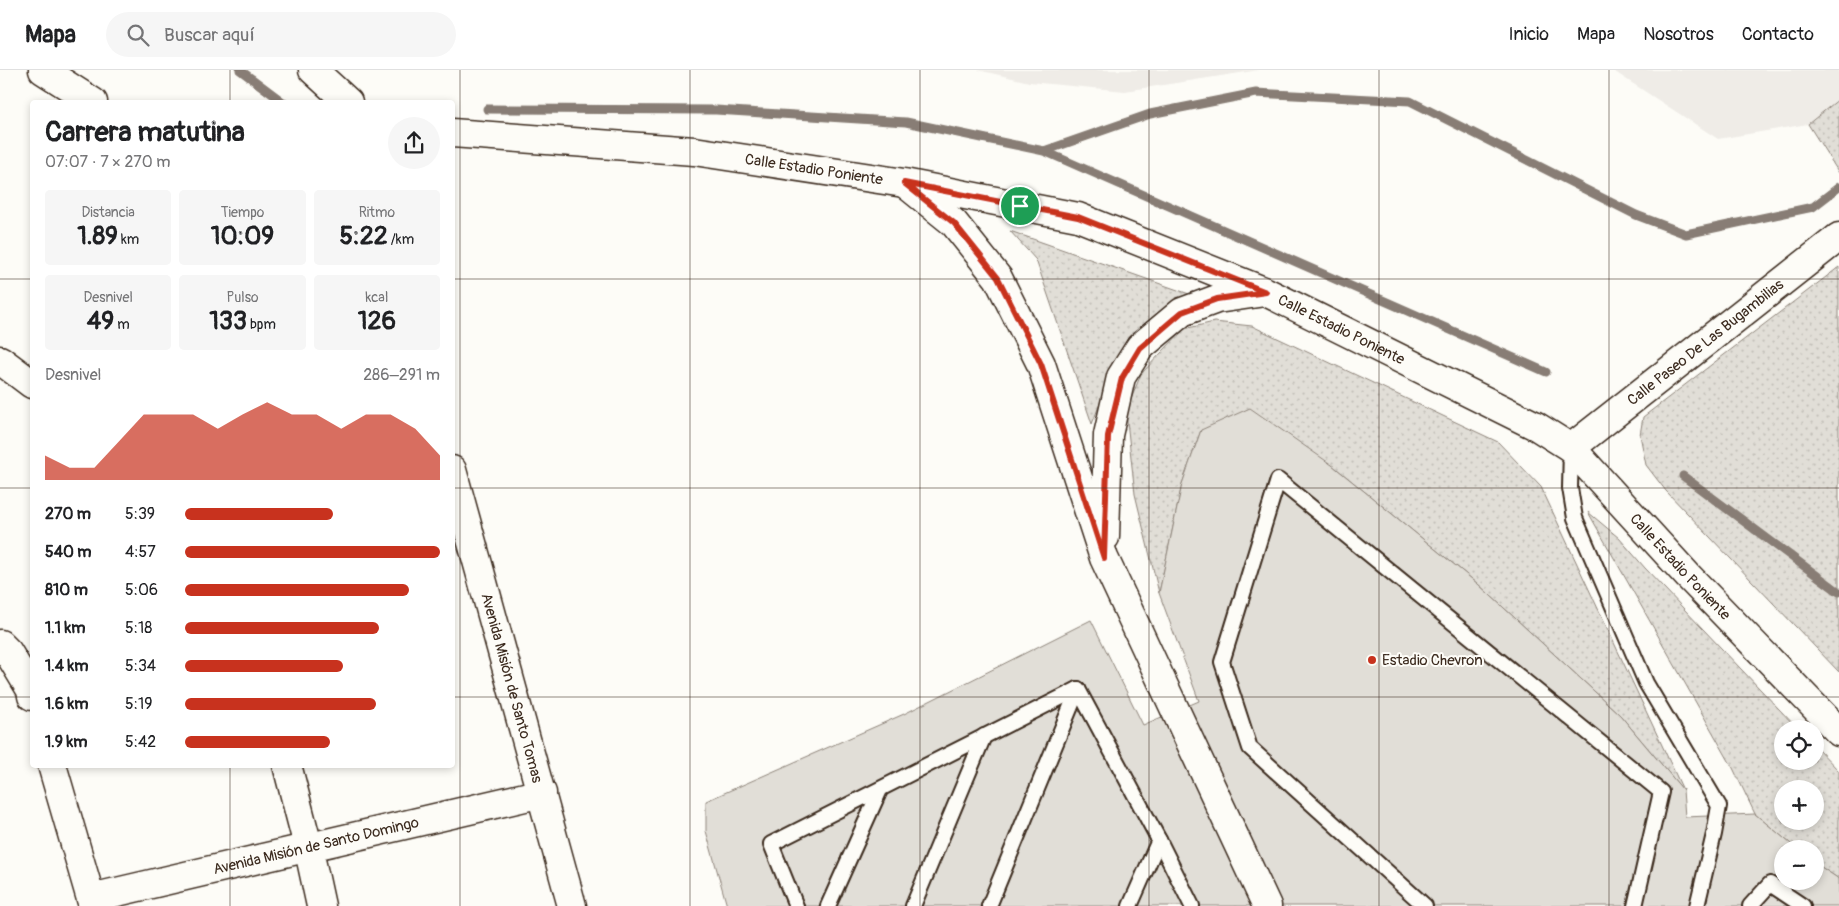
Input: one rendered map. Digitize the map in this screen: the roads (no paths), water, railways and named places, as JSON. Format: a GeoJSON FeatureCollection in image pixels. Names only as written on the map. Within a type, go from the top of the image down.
{"type":"FeatureCollection","features":[{"type":"Feature","properties":{"kind":"street"},"geometry":{"type":"LineString","coordinates":[[43,70],[89,100]]}},
{"type":"Feature","properties":{"kind":"street"},"geometry":{"type":"LineString","coordinates":[[313,70],[346,100]]}},
{"type":"Feature","properties":{"kind":"street","name":"Calle Estadio Poniente"},"geometry":{"type":"LineString","coordinates":[[455,133],[694,151],[904,183],[1078,217],[1266,292],[1536,426],[1572,448],[1688,576],[1839,732]]}},
{"type":"Feature","properties":{"kind":"street"},"geometry":{"type":"LineString","coordinates":[[904,183],[954,223],[998,278],[1041,364],[1104,558],[1267,906]]}},
{"type":"Feature","properties":{"kind":"street","name":"Calle Paseo De Las Bugambilias"},"geometry":{"type":"LineString","coordinates":[[1572,448],[1839,237]]}},
{"type":"Feature","properties":{"kind":"street"},"geometry":{"type":"LineString","coordinates":[[1104,558],[1108,436],[1122,378],[1140,348],[1182,312],[1217,299],[1266,292]]}},
{"type":"Feature","properties":{"kind":"street"},"geometry":{"type":"LineString","coordinates":[[0,360],[30,382]]}},
{"type":"Feature","properties":{"kind":"street","name":"Avenida Misión de Santo Tomas"},"geometry":{"type":"LineString","coordinates":[[455,481],[572,906]]}},
{"type":"Feature","properties":{"kind":"street"},"geometry":{"type":"LineString","coordinates":[[0,644],[8,652],[30,688]]}},
{"type":"Feature","properties":{"kind":"street"},"geometry":{"type":"LineString","coordinates":[[53,768],[92,902]]}},
{"type":"Feature","properties":{"kind":"street"},"geometry":{"type":"LineString","coordinates":[[288,768],[321,906]]}},
{"type":"Feature","properties":{"kind":"street","name":"Avenida Misión de Santo Domingo"},"geometry":{"type":"LineString","coordinates":[[92,902],[308,846],[542,793]]}},
{"type":"Feature","properties":{"kind":"lane"},"geometry":{"type":"LineString","coordinates":[[1572,448],[1570,488],[1575,518],[1646,683],[1719,806],[1697,906]]}},
{"type":"Feature","properties":{"kind":"lane"},"geometry":{"type":"LineString","coordinates":[[1425,906],[1250,748],[1222,662],[1278,480],[1661,792],[1635,906]]}},
{"type":"Feature","properties":{"kind":"lane"},"geometry":{"type":"LineString","coordinates":[[796,906],[771,844],[1078,689]]}},
{"type":"Feature","properties":{"kind":"lane"},"geometry":{"type":"LineString","coordinates":[[1078,689],[1192,906]]}},
{"type":"Feature","properties":{"kind":"lane"},"geometry":{"type":"LineString","coordinates":[[989,906],[1078,689]]}},
{"type":"Feature","properties":{"kind":"lane"},"geometry":{"type":"LineString","coordinates":[[913,906],[984,736]]}},
{"type":"Feature","properties":{"kind":"lane"},"geometry":{"type":"LineString","coordinates":[[828,906],[880,790]]}},
{"type":"Feature","properties":{"kind":"lane"},"geometry":{"type":"LineString","coordinates":[[1130,906],[1159,840]]}},
{"type":"Feature","properties":{"kind":"lane"},"geometry":{"type":"LineString","coordinates":[[1750,906],[1770,884],[1803,906]]}},
{"type":"Feature","properties":{"kind":"waterway"},"geometry":{"type":"LineString","coordinates":[[240,70],[280,100]]}},
{"type":"Feature","properties":{"kind":"waterway"},"geometry":{"type":"LineString","coordinates":[[487,109],[716,110],[906,122],[1044,151],[1150,114],[1256,93],[1410,101],[1636,215],[1686,234],[1813,207],[1839,187]]}},
{"type":"Feature","properties":{"kind":"waterway"},"geometry":{"type":"LineString","coordinates":[[1044,151],[1546,372]]}},
{"type":"Feature","properties":{"kind":"waterway"},"geometry":{"type":"LineString","coordinates":[[1683,476],[1839,592]]}},
{"type":"Feature","properties":{"kind":"place","name":"Estadio Chevron"},"geometry":{"type":"Point","coordinates":[1372,660]}}]}
